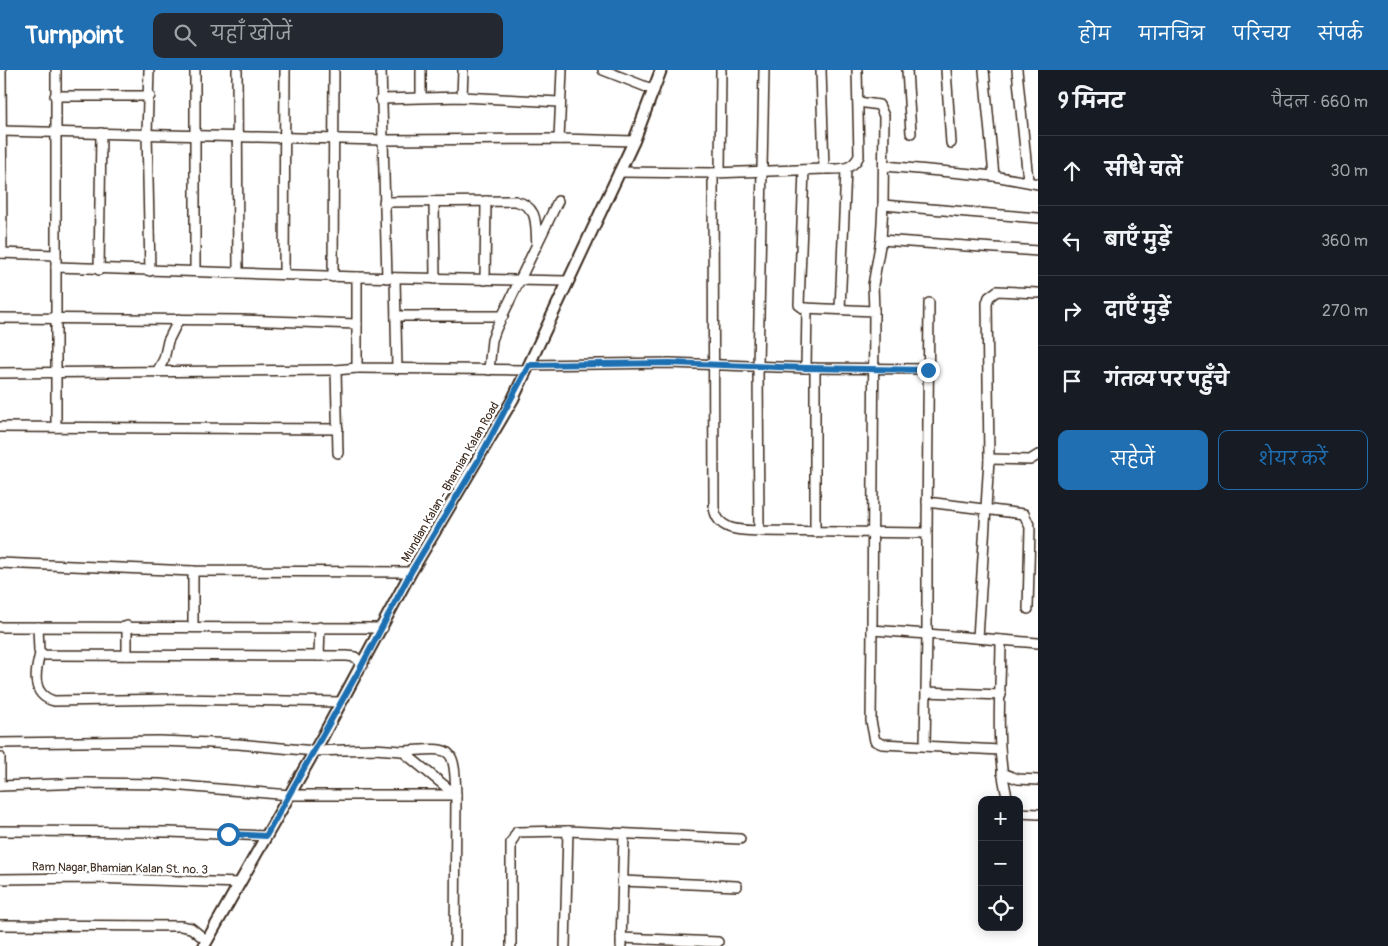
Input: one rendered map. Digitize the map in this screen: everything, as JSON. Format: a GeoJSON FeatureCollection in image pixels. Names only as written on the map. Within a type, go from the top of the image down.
{"type":"FeatureCollection","features":[{"type":"Feature","properties":{"kind":"street"},"geometry":{"type":"LineString","coordinates":[[1,70],[1,253],[56,254]]}},
{"type":"Feature","properties":{"kind":"street"},"geometry":{"type":"LineString","coordinates":[[56,70],[56,427]]}},
{"type":"Feature","properties":{"kind":"street"},"geometry":{"type":"LineString","coordinates":[[149,70],[150,96],[147,133],[150,271]]}},
{"type":"Feature","properties":{"kind":"street"},"geometry":{"type":"LineString","coordinates":[[195,70],[195,272]]}},
{"type":"Feature","properties":{"kind":"street"},"geometry":{"type":"LineString","coordinates":[[237,70],[238,272]]}},
{"type":"Feature","properties":{"kind":"street"},"geometry":{"type":"LineString","coordinates":[[284,274],[285,70]]}},
{"type":"Feature","properties":{"kind":"street"},"geometry":{"type":"LineString","coordinates":[[333,277],[334,70]]}},
{"type":"Feature","properties":{"kind":"street"},"geometry":{"type":"LineString","coordinates":[[381,70],[381,140],[384,202],[396,316],[397,369]]}},
{"type":"Feature","properties":{"kind":"street"},"geometry":{"type":"LineString","coordinates":[[421,70],[421,96]]}},
{"type":"Feature","properties":{"kind":"street"},"geometry":{"type":"LineString","coordinates":[[462,97],[463,70]]}},
{"type":"Feature","properties":{"kind":"street"},"geometry":{"type":"LineString","coordinates":[[559,139],[559,102],[562,70]]}},
{"type":"Feature","properties":{"kind":"street"},"geometry":{"type":"LineString","coordinates":[[603,70],[654,90]]}},
{"type":"Feature","properties":{"kind":"street","name":"Mundian Kalan - Bhamian Kalan Road"},"geometry":{"type":"LineString","coordinates":[[205,943],[315,751],[383,628],[411,572],[478,461],[528,368],[634,141],[661,70]]}},
{"type":"Feature","properties":{"kind":"street"},"geometry":{"type":"LineString","coordinates":[[721,70],[717,173],[714,364],[716,518],[724,526],[737,530],[927,533]]}},
{"type":"Feature","properties":{"kind":"street"},"geometry":{"type":"LineString","coordinates":[[759,531],[758,366],[764,70]]}},
{"type":"Feature","properties":{"kind":"street"},"geometry":{"type":"LineString","coordinates":[[821,70],[824,169]]}},
{"type":"Feature","properties":{"kind":"street"},"geometry":{"type":"LineString","coordinates":[[619,172],[717,173],[846,169],[855,164],[859,156],[857,70]]}},
{"type":"Feature","properties":{"kind":"street"},"geometry":{"type":"LineString","coordinates":[[907,70],[911,133]]}},
{"type":"Feature","properties":{"kind":"street"},"geometry":{"type":"LineString","coordinates":[[946,70],[951,143]]}},
{"type":"Feature","properties":{"kind":"street"},"geometry":{"type":"LineString","coordinates":[[984,70],[994,176]]}},
{"type":"Feature","properties":{"kind":"street"},"geometry":{"type":"LineString","coordinates":[[1017,70],[1028,180]]}},
{"type":"Feature","properties":{"kind":"street"},"geometry":{"type":"LineString","coordinates":[[55,96],[150,96]]}},
{"type":"Feature","properties":{"kind":"street"},"geometry":{"type":"LineString","coordinates":[[381,99],[421,96],[559,102]]}},
{"type":"Feature","properties":{"kind":"street"},"geometry":{"type":"LineString","coordinates":[[858,102],[876,103],[882,109],[885,166],[881,240],[874,276],[872,367],[872,734],[875,741],[882,744],[1000,750]]}},
{"type":"Feature","properties":{"kind":"street"},"geometry":{"type":"LineString","coordinates":[[1,131],[381,140],[559,139],[634,141]]}},
{"type":"Feature","properties":{"kind":"street"},"geometry":{"type":"LineString","coordinates":[[98,270],[100,133]]}},
{"type":"Feature","properties":{"kind":"street"},"geometry":{"type":"LineString","coordinates":[[885,166],[994,176],[1028,180],[1038,184]]}},
{"type":"Feature","properties":{"kind":"street"},"geometry":{"type":"LineString","coordinates":[[840,309],[846,169]]}},
{"type":"Feature","properties":{"kind":"street"},"geometry":{"type":"LineString","coordinates":[[804,170],[800,308],[874,311]]}},
{"type":"Feature","properties":{"kind":"street"},"geometry":{"type":"LineString","coordinates":[[485,280],[486,201]]}},
{"type":"Feature","properties":{"kind":"street"},"geometry":{"type":"LineString","coordinates":[[384,202],[515,201],[526,204],[532,209],[537,246]]}},
{"type":"Feature","properties":{"kind":"street"},"geometry":{"type":"LineString","coordinates":[[489,370],[492,340],[558,201]]}},
{"type":"Feature","properties":{"kind":"street"},"geometry":{"type":"LineString","coordinates":[[434,202],[436,279]]}},
{"type":"Feature","properties":{"kind":"street"},"geometry":{"type":"LineString","coordinates":[[883,205],[1038,218]]}},
{"type":"Feature","properties":{"kind":"street"},"geometry":{"type":"LineString","coordinates":[[881,240],[1038,251]]}},
{"type":"Feature","properties":{"kind":"street"},"geometry":{"type":"LineString","coordinates":[[56,267],[98,270],[238,272],[333,277],[567,281]]}},
{"type":"Feature","properties":{"kind":"street"},"geometry":{"type":"LineString","coordinates":[[357,277],[357,368]]}},
{"type":"Feature","properties":{"kind":"street"},"geometry":{"type":"LineString","coordinates":[[978,638],[989,459],[989,297],[997,291],[1038,293]]}},
{"type":"Feature","properties":{"kind":"street"},"geometry":{"type":"LineString","coordinates":[[925,745],[929,303]]}},
{"type":"Feature","properties":{"kind":"street"},"geometry":{"type":"LineString","coordinates":[[807,308],[811,368],[815,532]]}},
{"type":"Feature","properties":{"kind":"street"},"geometry":{"type":"LineString","coordinates":[[396,316],[503,316]]}},
{"type":"Feature","properties":{"kind":"street"},"geometry":{"type":"LineString","coordinates":[[0,318],[179,319],[356,324]]}},
{"type":"Feature","properties":{"kind":"street"},"geometry":{"type":"LineString","coordinates":[[158,372],[164,359],[168,341],[179,319]]}},
{"type":"Feature","properties":{"kind":"street"},"geometry":{"type":"LineString","coordinates":[[0,373],[55,374],[336,370],[357,368],[489,370],[714,364],[928,370]]}},
{"type":"Feature","properties":{"kind":"street"},"geometry":{"type":"LineString","coordinates":[[336,370],[338,453]]}},
{"type":"Feature","properties":{"kind":"street"},"geometry":{"type":"LineString","coordinates":[[0,426],[338,429]]}},
{"type":"Feature","properties":{"kind":"street"},"geometry":{"type":"LineString","coordinates":[[989,459],[1030,460],[1038,455]]}},
{"type":"Feature","properties":{"kind":"street"},"geometry":{"type":"LineString","coordinates":[[927,502],[1024,514],[1028,520],[1028,609]]}},
{"type":"Feature","properties":{"kind":"street"},"geometry":{"type":"LineString","coordinates":[[0,563],[193,571],[411,572]]}},
{"type":"Feature","properties":{"kind":"street"},"geometry":{"type":"LineString","coordinates":[[193,571],[193,627]]}},
{"type":"Feature","properties":{"kind":"street"},"geometry":{"type":"LineString","coordinates":[[127,626],[127,655]]}},
{"type":"Feature","properties":{"kind":"street"},"geometry":{"type":"LineString","coordinates":[[0,627],[383,628]]}},
{"type":"Feature","properties":{"kind":"street"},"geometry":{"type":"LineString","coordinates":[[38,627],[40,654],[36,683],[46,699],[54,701],[176,699],[341,702]]}},
{"type":"Feature","properties":{"kind":"street"},"geometry":{"type":"LineString","coordinates":[[319,656],[320,627]]}},
{"type":"Feature","properties":{"kind":"street"},"geometry":{"type":"LineString","coordinates":[[872,630],[1038,643]]}},
{"type":"Feature","properties":{"kind":"street"},"geometry":{"type":"LineString","coordinates":[[1001,640],[1000,750],[1007,796]]}},
{"type":"Feature","properties":{"kind":"street"},"geometry":{"type":"LineString","coordinates":[[40,654],[355,657],[362,665]]}},
{"type":"Feature","properties":{"kind":"street"},"geometry":{"type":"LineString","coordinates":[[926,692],[1000,695]]}},
{"type":"Feature","properties":{"kind":"street"},"geometry":{"type":"LineString","coordinates":[[0,743],[159,741],[238,744],[315,751],[374,749],[448,752],[453,756],[455,764],[456,795],[454,946]]}},
{"type":"Feature","properties":{"kind":"street"},"geometry":{"type":"LineString","coordinates":[[402,751],[456,795]]}},
{"type":"Feature","properties":{"kind":"street"},"geometry":{"type":"LineString","coordinates":[[0,757],[0,786],[87,783],[159,784],[290,795],[456,795]]}},
{"type":"Feature","properties":{"kind":"street"},"geometry":{"type":"LineString","coordinates":[[1005,775],[1038,780]]}},
{"type":"Feature","properties":{"kind":"street"},"geometry":{"type":"LineString","coordinates":[[1023,812],[1038,814]]}},
{"type":"Feature","properties":{"kind":"street"},"geometry":{"type":"LineString","coordinates":[[0,831],[169,832],[266,836]]}},
{"type":"Feature","properties":{"kind":"street"},"geometry":{"type":"LineString","coordinates":[[565,946],[568,831]]}},
{"type":"Feature","properties":{"kind":"street"},"geometry":{"type":"LineString","coordinates":[[511,946],[513,836],[517,832],[568,831],[740,839]]}},
{"type":"Feature","properties":{"kind":"street"},"geometry":{"type":"LineString","coordinates":[[624,834],[621,942],[718,942]]}},
{"type":"Feature","properties":{"kind":"street","name":"Ram Nagar Bhamian Kalan St. no. 3"},"geometry":{"type":"LineString","coordinates":[[0,879],[102,878],[240,883]]}},
{"type":"Feature","properties":{"kind":"street"},"geometry":{"type":"LineString","coordinates":[[622,881],[737,886]]}},
{"type":"Feature","properties":{"kind":"street"},"geometry":{"type":"LineString","coordinates":[[0,925],[181,926],[191,928],[205,943]]}},
{"type":"Feature","properties":{"kind":"route"},"geometry":{"type":"LineString","coordinates":[[228,834],[266,836],[383,628],[411,572],[513,399],[529,365],[670,363],[928,370]]}}]}
